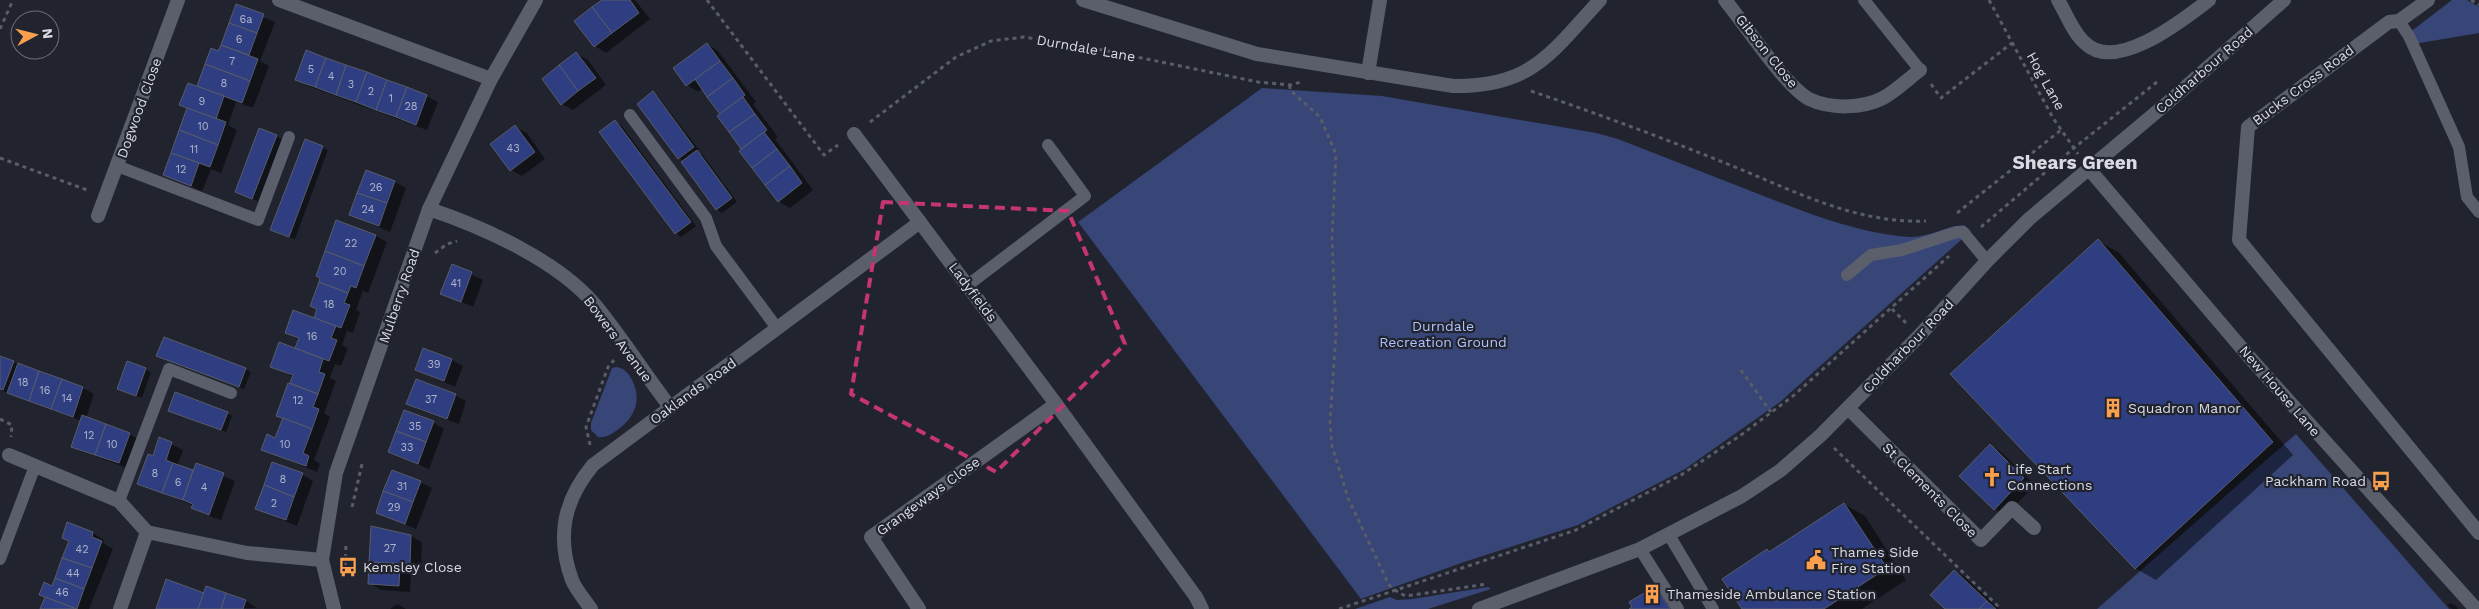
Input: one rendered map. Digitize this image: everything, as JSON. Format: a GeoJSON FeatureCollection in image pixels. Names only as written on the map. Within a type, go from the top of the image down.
{"type":"FeatureCollection","features":[{"type":"Feature","properties":{"kind":"street","name":"Dogwood Close"},"geometry":{"type":"LineString","coordinates":[[98,216],[178,0]]}},
{"type":"Feature","properties":{"kind":"street"},"geometry":{"type":"LineString","coordinates":[[278,0],[491,78]]}},
{"type":"Feature","properties":{"kind":"street","name":"Mulberry Road"},"geometry":{"type":"LineString","coordinates":[[334,609],[322,560],[336,474],[429,209],[491,78],[536,0]]}},
{"type":"Feature","properties":{"kind":"street"},"geometry":{"type":"LineString","coordinates":[[1083,0],[1104,3],[1257,54],[1454,86],[1480,86],[1505,81],[1528,71],[1546,58],[1600,0]]}},
{"type":"Feature","properties":{"kind":"street"},"geometry":{"type":"LineString","coordinates":[[1368,73],[1380,0]]}},
{"type":"Feature","properties":{"kind":"street","name":"Gibson Close"},"geometry":{"type":"LineString","coordinates":[[1725,0],[1789,82],[1808,99],[1836,106],[1859,106],[1883,98],[1920,70]]}},
{"type":"Feature","properties":{"kind":"street"},"geometry":{"type":"LineString","coordinates":[[2058,0],[2083,42],[2089,46],[2112,51],[2134,47],[2156,38],[2209,0]]}},
{"type":"Feature","properties":{"kind":"street","name":"Bucks Cross Road"},"geometry":{"type":"LineString","coordinates":[[2428,0],[2399,21],[2389,22],[2248,127],[2238,240],[2479,532]]}},
{"type":"Feature","properties":{"kind":"street","name":"Coldharbour Road"},"geometry":{"type":"LineString","coordinates":[[1479,609],[1640,549],[1742,496],[1781,470],[1821,435],[1920,336],[1987,260],[2029,219],[2172,99],[2280,1]]}},
{"type":"Feature","properties":{"kind":"street","name":"Ladyfields"},"geometry":{"type":"LineString","coordinates":[[854,134],[1056,404],[1196,597],[1202,609]]}},
{"type":"Feature","properties":{"kind":"street","name":"New House Lane"},"geometry":{"type":"LineString","coordinates":[[2089,169],[2251,359],[2476,606]]}},
{"type":"Feature","properties":{"kind":"street","name":"Bowers Avenue"},"geometry":{"type":"LineString","coordinates":[[429,209],[522,249],[553,268],[577,287],[595,305],[670,408]]}},
{"type":"Feature","properties":{"kind":"street","name":"Oaklands Road"},"geometry":{"type":"LineString","coordinates":[[590,609],[572,581],[564,550],[564,526],[569,504],[579,482],[593,465],[920,222]]}},
{"type":"Feature","properties":{"kind":"street","name":"Grangeways Close"},"geometry":{"type":"LineString","coordinates":[[919,609],[871,537],[1056,404]]}},
{"type":"Feature","properties":{"kind":"street","name":"St Clements Close"},"geometry":{"type":"LineString","coordinates":[[1848,408],[1981,540],[2012,508],[2034,528]]}},
{"type":"Feature","properties":{"kind":"street"},"geometry":{"type":"LineString","coordinates":[[9,455],[119,501],[147,532],[246,552],[322,560]]}},
{"type":"Feature","properties":{"kind":"street"},"geometry":{"type":"LineString","coordinates":[[120,609],[147,532]]}},
{"type":"Feature","properties":{"kind":"lane"},"geometry":{"type":"LineString","coordinates":[[1864,0],[1920,70]]}},
{"type":"Feature","properties":{"kind":"lane"},"geometry":{"type":"LineString","coordinates":[[2399,21],[2409,36],[2459,147],[2466,197],[2479,212]]}},
{"type":"Feature","properties":{"kind":"lane"},"geometry":{"type":"LineString","coordinates":[[630,116],[706,218],[716,246],[777,328]]}},
{"type":"Feature","properties":{"kind":"lane"},"geometry":{"type":"LineString","coordinates":[[117,166],[258,220],[289,138]]}},
{"type":"Feature","properties":{"kind":"lane"},"geometry":{"type":"LineString","coordinates":[[968,285],[1085,196],[1048,144]]}},
{"type":"Feature","properties":{"kind":"lane"},"geometry":{"type":"LineString","coordinates":[[1847,275],[1871,255],[1902,250],[1957,232],[1963,232],[1987,260]]}},
{"type":"Feature","properties":{"kind":"lane"},"geometry":{"type":"LineString","coordinates":[[119,501],[169,369],[231,393]]}},
{"type":"Feature","properties":{"kind":"lane"},"geometry":{"type":"LineString","coordinates":[[0,559],[35,466]]}},
{"type":"Feature","properties":{"kind":"lane"},"geometry":{"type":"LineString","coordinates":[[1669,535],[1714,609]]}},
{"type":"Feature","properties":{"kind":"lane"},"geometry":{"type":"LineString","coordinates":[[1640,549],[1678,609]]}},
{"type":"Feature","properties":{"kind":"path"},"geometry":{"type":"LineString","coordinates":[[0,29],[13,0]]}},
{"type":"Feature","properties":{"kind":"path"},"geometry":{"type":"LineString","coordinates":[[707,0],[824,156],[854,134]]}},
{"type":"Feature","properties":{"kind":"path","name":"Hog Lane"},"geometry":{"type":"LineString","coordinates":[[1989,0],[2061,130],[2089,169]]}},
{"type":"Feature","properties":{"kind":"path"},"geometry":{"type":"LineString","coordinates":[[2471,0],[2479,5]]}},
{"type":"Feature","properties":{"kind":"path","name":"Durndale Lane"},"geometry":{"type":"LineString","coordinates":[[854,134],[956,57],[991,41],[1024,37],[1103,50],[1258,82],[1290,85],[1309,80]]}},
{"type":"Feature","properties":{"kind":"path"},"geometry":{"type":"LineString","coordinates":[[1920,70],[1941,98],[2012,43]]}},
{"type":"Feature","properties":{"kind":"path"},"geometry":{"type":"LineString","coordinates":[[1505,81],[1625,123],[1838,209],[1898,222],[1932,221]]}},
{"type":"Feature","properties":{"kind":"path"},"geometry":{"type":"LineString","coordinates":[[1339,609],[1576,530],[1681,475],[1772,412],[1968,238],[2074,148],[2157,82],[2160,82],[2172,99]]}},
{"type":"Feature","properties":{"kind":"path"},"geometry":{"type":"LineString","coordinates":[[1290,85],[1290,90],[1320,117],[1336,154],[1332,238],[1336,333],[1330,423],[1332,446],[1342,482],[1362,533],[1389,585],[1395,591],[1406,596],[1495,583],[1503,601]]}},
{"type":"Feature","properties":{"kind":"path"},"geometry":{"type":"LineString","coordinates":[[1956,214],[2061,130]]}},
{"type":"Feature","properties":{"kind":"path"},"geometry":{"type":"LineString","coordinates":[[0,158],[106,197]]}},
{"type":"Feature","properties":{"kind":"path"},"geometry":{"type":"LineString","coordinates":[[432,256],[447,244],[460,241]]}},
{"type":"Feature","properties":{"kind":"path"},"geometry":{"type":"LineString","coordinates":[[1891,308],[1920,336]]}},
{"type":"Feature","properties":{"kind":"path"},"geometry":{"type":"LineString","coordinates":[[592,450],[586,427],[608,367],[618,357]]}},
{"type":"Feature","properties":{"kind":"path"},"geometry":{"type":"LineString","coordinates":[[1741,370],[1772,412]]}},
{"type":"Feature","properties":{"kind":"path"},"geometry":{"type":"LineString","coordinates":[[1821,435],[2001,609]]}},
{"type":"Feature","properties":{"kind":"path"},"geometry":{"type":"LineString","coordinates":[[351,516],[364,454]]}},
{"type":"Feature","properties":{"kind":"path"},"geometry":{"type":"LineString","coordinates":[[345,572],[347,539]]}},
{"type":"Feature","properties":{"kind":"highlighted area"},"geometry":{"type":"Polygon","coordinates":[[[883,202],[1068,211],[1125,344],[996,472],[851,394],[883,202]]]}},
{"type":"Feature","properties":{"kind":"green space"},"geometry":{"type":"Polygon","coordinates":[[[2452,0],[2467,0],[2479,7],[2479,33],[2414,44],[2409,33],[2452,0]]]}},
{"type":"Feature","properties":{"kind":"green space","name":"Durndale Recreation Ground"},"geometry":{"type":"Polygon","coordinates":[[[1262,88],[1382,96],[1596,133],[1618,139],[1831,221],[1869,231],[1916,237],[1964,225],[1971,231],[1780,402],[1685,469],[1578,525],[1464,562],[1361,599],[1078,222],[1262,88]]]}},
{"type":"Feature","properties":{"kind":"green space"},"geometry":{"type":"Polygon","coordinates":[[[612,368],[621,368],[631,378],[635,386],[637,401],[632,414],[623,426],[610,435],[598,437],[591,430],[591,423],[612,368]]]}},
{"type":"Feature","properties":{"kind":"green space"},"geometry":{"type":"Polygon","coordinates":[[[2296,434],[2449,609],[2097,609],[2296,434]]]}},
{"type":"Feature","properties":{"kind":"green space"},"geometry":{"type":"Polygon","coordinates":[[[1488,587],[1491,589],[1428,609],[1355,609],[1390,597],[1397,600],[1412,599],[1488,587]]]}},
{"type":"Feature","properties":{"kind":"building"},"geometry":{"type":"Polygon","coordinates":[[[602,0],[630,0],[639,13],[612,33],[592,7],[602,0]]]}},
{"type":"Feature","properties":{"kind":"building"},"geometry":{"type":"Polygon","coordinates":[[[236,4],[264,14],[257,33],[229,23],[236,4]]]}},
{"type":"Feature","properties":{"kind":"building"},"geometry":{"type":"Polygon","coordinates":[[[592,7],[612,33],[594,47],[574,21],[592,7]]]}},
{"type":"Feature","properties":{"kind":"building"},"geometry":{"type":"Polygon","coordinates":[[[229,23],[257,33],[249,55],[221,45],[229,23]]]}},
{"type":"Feature","properties":{"kind":"building"},"geometry":{"type":"Polygon","coordinates":[[[707,43],[720,61],[686,86],[673,68],[707,43]]]}},
{"type":"Feature","properties":{"kind":"building"},"geometry":{"type":"Polygon","coordinates":[[[221,45],[258,59],[250,81],[205,64],[211,48],[218,51],[221,45]]]}},
{"type":"Feature","properties":{"kind":"building"},"geometry":{"type":"Polygon","coordinates":[[[306,50],[326,58],[315,87],[295,80],[306,50]]]}},
{"type":"Feature","properties":{"kind":"building"},"geometry":{"type":"Polygon","coordinates":[[[576,52],[596,78],[578,91],[559,65],[576,52]]]}},
{"type":"Feature","properties":{"kind":"building"},"geometry":{"type":"Polygon","coordinates":[[[326,58],[346,65],[336,95],[315,87],[326,58]]]}},
{"type":"Feature","properties":{"kind":"building"},"geometry":{"type":"Polygon","coordinates":[[[720,61],[733,78],[707,97],[695,79],[720,61]]]}},
{"type":"Feature","properties":{"kind":"building"},"geometry":{"type":"Polygon","coordinates":[[[205,64],[250,81],[242,103],[197,86],[205,64]]]}},
{"type":"Feature","properties":{"kind":"building"},"geometry":{"type":"Polygon","coordinates":[[[346,65],[367,72],[356,102],[336,95],[346,65]]]}},
{"type":"Feature","properties":{"kind":"building"},"geometry":{"type":"Polygon","coordinates":[[[559,65],[578,91],[561,105],[542,79],[559,65]]]}},
{"type":"Feature","properties":{"kind":"building"},"geometry":{"type":"Polygon","coordinates":[[[367,72],[387,80],[376,110],[356,102],[367,72]]]}},
{"type":"Feature","properties":{"kind":"building"},"geometry":{"type":"Polygon","coordinates":[[[733,78],[745,95],[720,114],[707,97],[733,78]]]}},
{"type":"Feature","properties":{"kind":"building"},"geometry":{"type":"Polygon","coordinates":[[[387,80],[407,87],[396,117],[376,110],[387,80]]]}},
{"type":"Feature","properties":{"kind":"building"},"geometry":{"type":"Polygon","coordinates":[[[188,83],[224,96],[216,119],[179,105],[188,83]]]}},
{"type":"Feature","properties":{"kind":"building"},"geometry":{"type":"Polygon","coordinates":[[[407,87],[427,95],[416,125],[396,117],[407,87]]]}},
{"type":"Feature","properties":{"kind":"building"},"geometry":{"type":"Polygon","coordinates":[[[653,91],[694,147],[678,159],[637,104],[653,91]]]}},
{"type":"Feature","properties":{"kind":"building"},"geometry":{"type":"Polygon","coordinates":[[[743,97],[755,114],[729,132],[717,116],[743,97]]]}},
{"type":"Feature","properties":{"kind":"building"},"geometry":{"type":"Polygon","coordinates":[[[187,108],[226,122],[218,145],[179,130],[187,108]]]}},
{"type":"Feature","properties":{"kind":"building"},"geometry":{"type":"Polygon","coordinates":[[[755,114],[767,130],[741,149],[729,132],[755,114]]]}},
{"type":"Feature","properties":{"kind":"building"},"geometry":{"type":"Polygon","coordinates":[[[615,120],[691,222],[675,234],[599,132],[615,120]]]}},
{"type":"Feature","properties":{"kind":"building"},"geometry":{"type":"Polygon","coordinates":[[[515,125],[535,152],[510,171],[490,144],[515,125]]]}},
{"type":"Feature","properties":{"kind":"building"},"geometry":{"type":"Polygon","coordinates":[[[259,128],[277,135],[252,199],[235,192],[259,128]]]}},
{"type":"Feature","properties":{"kind":"building"},"geometry":{"type":"Polygon","coordinates":[[[179,130],[218,145],[210,167],[171,153],[179,130]]]}},
{"type":"Feature","properties":{"kind":"building"},"geometry":{"type":"Polygon","coordinates":[[[764,132],[777,149],[752,168],[739,151],[764,132]]]}},
{"type":"Feature","properties":{"kind":"building"},"geometry":{"type":"Polygon","coordinates":[[[305,139],[323,146],[289,237],[270,230],[305,139]]]}},
{"type":"Feature","properties":{"kind":"building"},"geometry":{"type":"Polygon","coordinates":[[[777,149],[790,166],[765,185],[752,168],[777,149]]]}},
{"type":"Feature","properties":{"kind":"building"},"geometry":{"type":"Polygon","coordinates":[[[697,150],[732,198],[716,210],[681,162],[697,150]]]}},
{"type":"Feature","properties":{"kind":"building"},"geometry":{"type":"Polygon","coordinates":[[[171,153],[199,163],[191,186],[163,175],[171,153]]]}},
{"type":"Feature","properties":{"kind":"building"},"geometry":{"type":"Polygon","coordinates":[[[790,166],[802,183],[778,202],[765,185],[790,166]]]}},
{"type":"Feature","properties":{"kind":"building"},"geometry":{"type":"Polygon","coordinates":[[[366,170],[395,181],[387,203],[357,193],[366,170]]]}},
{"type":"Feature","properties":{"kind":"building"},"geometry":{"type":"Polygon","coordinates":[[[357,193],[387,203],[379,226],[349,215],[357,193]]]}},
{"type":"Feature","properties":{"kind":"building"},"geometry":{"type":"Polygon","coordinates":[[[336,220],[376,235],[364,266],[325,251],[336,220]]]}},
{"type":"Feature","properties":{"kind":"building","name":"Squadron Manor"},"geometry":{"type":"Polygon","coordinates":[[[2098,239],[2273,442],[2135,569],[1950,374],[2098,239]]]}},
{"type":"Feature","properties":{"kind":"building"},"geometry":{"type":"Polygon","coordinates":[[[325,251],[364,266],[356,288],[351,286],[348,293],[319,282],[320,278],[316,276],[325,251]]]}},
{"type":"Feature","properties":{"kind":"building"},"geometry":{"type":"Polygon","coordinates":[[[452,264],[472,272],[461,302],[440,294],[452,264]]]}},
{"type":"Feature","properties":{"kind":"building"},"geometry":{"type":"Polygon","coordinates":[[[319,282],[348,293],[344,303],[350,305],[341,328],[314,318],[317,309],[310,306],[319,282]]]}},
{"type":"Feature","properties":{"kind":"building"},"geometry":{"type":"Polygon","coordinates":[[[293,310],[336,326],[331,338],[337,340],[329,361],[295,348],[299,338],[285,333],[293,310]]]}},
{"type":"Feature","properties":{"kind":"building"},"geometry":{"type":"Polygon","coordinates":[[[164,337],[246,368],[239,387],[156,356],[164,337]]]}},
{"type":"Feature","properties":{"kind":"building"},"geometry":{"type":"Polygon","coordinates":[[[279,342],[323,359],[319,372],[325,374],[318,394],[290,383],[293,375],[270,367],[279,342]]]}},
{"type":"Feature","properties":{"kind":"building"},"geometry":{"type":"Polygon","coordinates":[[[423,348],[452,359],[444,381],[415,370],[423,348]]]}},
{"type":"Feature","properties":{"kind":"building"},"geometry":{"type":"Polygon","coordinates":[[[0,356],[14,361],[3,390],[0,389],[0,356]]]}},
{"type":"Feature","properties":{"kind":"building"},"geometry":{"type":"Polygon","coordinates":[[[127,361],[146,368],[136,396],[117,389],[127,361]]]}},
{"type":"Feature","properties":{"kind":"building"},"geometry":{"type":"Polygon","coordinates":[[[18,363],[39,371],[29,401],[7,393],[18,363]]]}},
{"type":"Feature","properties":{"kind":"building"},"geometry":{"type":"Polygon","coordinates":[[[39,371],[62,379],[51,409],[29,401],[39,371]]]}},
{"type":"Feature","properties":{"kind":"building"},"geometry":{"type":"Polygon","coordinates":[[[62,379],[83,387],[73,417],[51,409],[62,379]]]}},
{"type":"Feature","properties":{"kind":"building"},"geometry":{"type":"Polygon","coordinates":[[[416,379],[456,394],[447,419],[406,404],[416,379]]]}},
{"type":"Feature","properties":{"kind":"building"},"geometry":{"type":"Polygon","coordinates":[[[288,383],[318,394],[313,407],[319,409],[312,429],[276,416],[288,383]]]}},
{"type":"Feature","properties":{"kind":"building"},"geometry":{"type":"Polygon","coordinates":[[[175,392],[228,412],[221,430],[168,411],[175,392]]]}},
{"type":"Feature","properties":{"kind":"building"},"geometry":{"type":"Polygon","coordinates":[[[404,410],[434,421],[426,442],[396,431],[404,410]]]}},
{"type":"Feature","properties":{"kind":"building"},"geometry":{"type":"Polygon","coordinates":[[[82,415],[106,424],[95,455],[71,447],[82,415]]]}},
{"type":"Feature","properties":{"kind":"building"},"geometry":{"type":"Polygon","coordinates":[[[283,418],[312,429],[303,453],[309,456],[306,466],[261,450],[267,434],[275,438],[283,418]]]}},
{"type":"Feature","properties":{"kind":"building"},"geometry":{"type":"Polygon","coordinates":[[[106,424],[130,433],[119,463],[95,455],[106,424]]]}},
{"type":"Feature","properties":{"kind":"building"},"geometry":{"type":"Polygon","coordinates":[[[396,431],[426,442],[418,464],[388,452],[396,431]]]}},
{"type":"Feature","properties":{"kind":"building"},"geometry":{"type":"Polygon","coordinates":[[[159,437],[172,442],[166,460],[173,463],[162,493],[137,484],[148,454],[153,456],[159,437]]]}},
{"type":"Feature","properties":{"kind":"building","name":"Life Start Connections"},"geometry":{"type":"Polygon","coordinates":[[[1990,444],[2024,478],[1994,510],[1959,476],[1990,444]]]}},
{"type":"Feature","properties":{"kind":"building"},"geometry":{"type":"Polygon","coordinates":[[[272,462],[303,473],[294,497],[264,485],[272,462]]]}},
{"type":"Feature","properties":{"kind":"building"},"geometry":{"type":"Polygon","coordinates":[[[173,463],[193,470],[183,500],[162,493],[173,463]]]}},
{"type":"Feature","properties":{"kind":"building"},"geometry":{"type":"Polygon","coordinates":[[[196,463],[224,473],[209,515],[191,508],[193,504],[183,500],[196,463]]]}},
{"type":"Feature","properties":{"kind":"building"},"geometry":{"type":"Polygon","coordinates":[[[392,470],[421,481],[413,502],[383,491],[392,470]]]}},
{"type":"Feature","properties":{"kind":"building"},"geometry":{"type":"Polygon","coordinates":[[[264,485],[294,497],[286,520],[255,509],[264,485]]]}},
{"type":"Feature","properties":{"kind":"building"},"geometry":{"type":"Polygon","coordinates":[[[383,491],[413,502],[405,524],[376,513],[383,491]]]}},
{"type":"Feature","properties":{"kind":"building","name":"Thames Side Fire Station"},"geometry":{"type":"Polygon","coordinates":[[[1844,503],[1887,568],[1824,609],[1742,609],[1722,579],[1767,549],[1769,552],[1844,503]]]}},
{"type":"Feature","properties":{"kind":"building"},"geometry":{"type":"Polygon","coordinates":[[[67,522],[93,532],[92,537],[102,541],[92,568],[62,558],[69,541],[62,538],[67,522]]]}},
{"type":"Feature","properties":{"kind":"building"},"geometry":{"type":"Polygon","coordinates":[[[371,526],[411,535],[410,564],[369,562],[371,526]]]}},
{"type":"Feature","properties":{"kind":"building"},"geometry":{"type":"Polygon","coordinates":[[[62,558],[92,568],[84,589],[55,578],[62,558]]]}},
{"type":"Feature","properties":{"kind":"building"},"geometry":{"type":"Polygon","coordinates":[[[369,562],[400,564],[399,586],[368,584],[369,562]]]}},
{"type":"Feature","properties":{"kind":"building"},"geometry":{"type":"Polygon","coordinates":[[[1954,570],[1987,601],[1979,609],[1945,609],[1930,595],[1954,570]]]}},
{"type":"Feature","properties":{"kind":"building"},"geometry":{"type":"Polygon","coordinates":[[[55,578],[84,589],[77,609],[39,595],[44,582],[52,586],[55,578]]]}},
{"type":"Feature","properties":{"kind":"building"},"geometry":{"type":"Polygon","coordinates":[[[166,579],[204,593],[198,609],[156,609],[166,579]]]}},
{"type":"Feature","properties":{"kind":"building"},"geometry":{"type":"Polygon","coordinates":[[[206,586],[226,593],[221,609],[198,609],[206,586]]]}},
{"type":"Feature","properties":{"kind":"building","name":"Thameside Ambulance Station"},"geometry":{"type":"Polygon","coordinates":[[[1656,586],[1670,609],[1629,609],[1632,607],[1629,602],[1656,586]]]}},
{"type":"Feature","properties":{"kind":"building"},"geometry":{"type":"Polygon","coordinates":[[[226,593],[246,600],[243,609],[221,609],[226,593]]]}},
{"type":"Feature","properties":{"kind":"building"},"geometry":{"type":"Polygon","coordinates":[[[45,597],[74,608],[74,609],[40,609],[45,597]]]}},
{"type":"Feature","properties":{"kind":"building"},"geometry":{"type":"Polygon","coordinates":[[[1987,601],[1996,609],[1979,609],[1987,601]]]}},
{"type":"Feature","properties":{"kind":"place","name":"Squadron Manor"},"geometry":{"type":"Point","coordinates":[2113,408]}},
{"type":"Feature","properties":{"kind":"place","name":"Life Start Connections"},"geometry":{"type":"Point","coordinates":[1992,477]}},
{"type":"Feature","properties":{"kind":"place","name":"Packham Road"},"geometry":{"type":"Point","coordinates":[2381,481]}},
{"type":"Feature","properties":{"kind":"place","name":"Thames Side Fire Station"},"geometry":{"type":"Point","coordinates":[1816,560]}},
{"type":"Feature","properties":{"kind":"place","name":"Kemsley Close"},"geometry":{"type":"Point","coordinates":[348,567]}},
{"type":"Feature","properties":{"kind":"place","name":"Thameside Ambulance Station"},"geometry":{"type":"Point","coordinates":[1652,594]}},
{"type":"Feature","properties":{"kind":"district","name":"Shears Green"},"geometry":{"type":"Point","coordinates":[2075,162]}}]}
